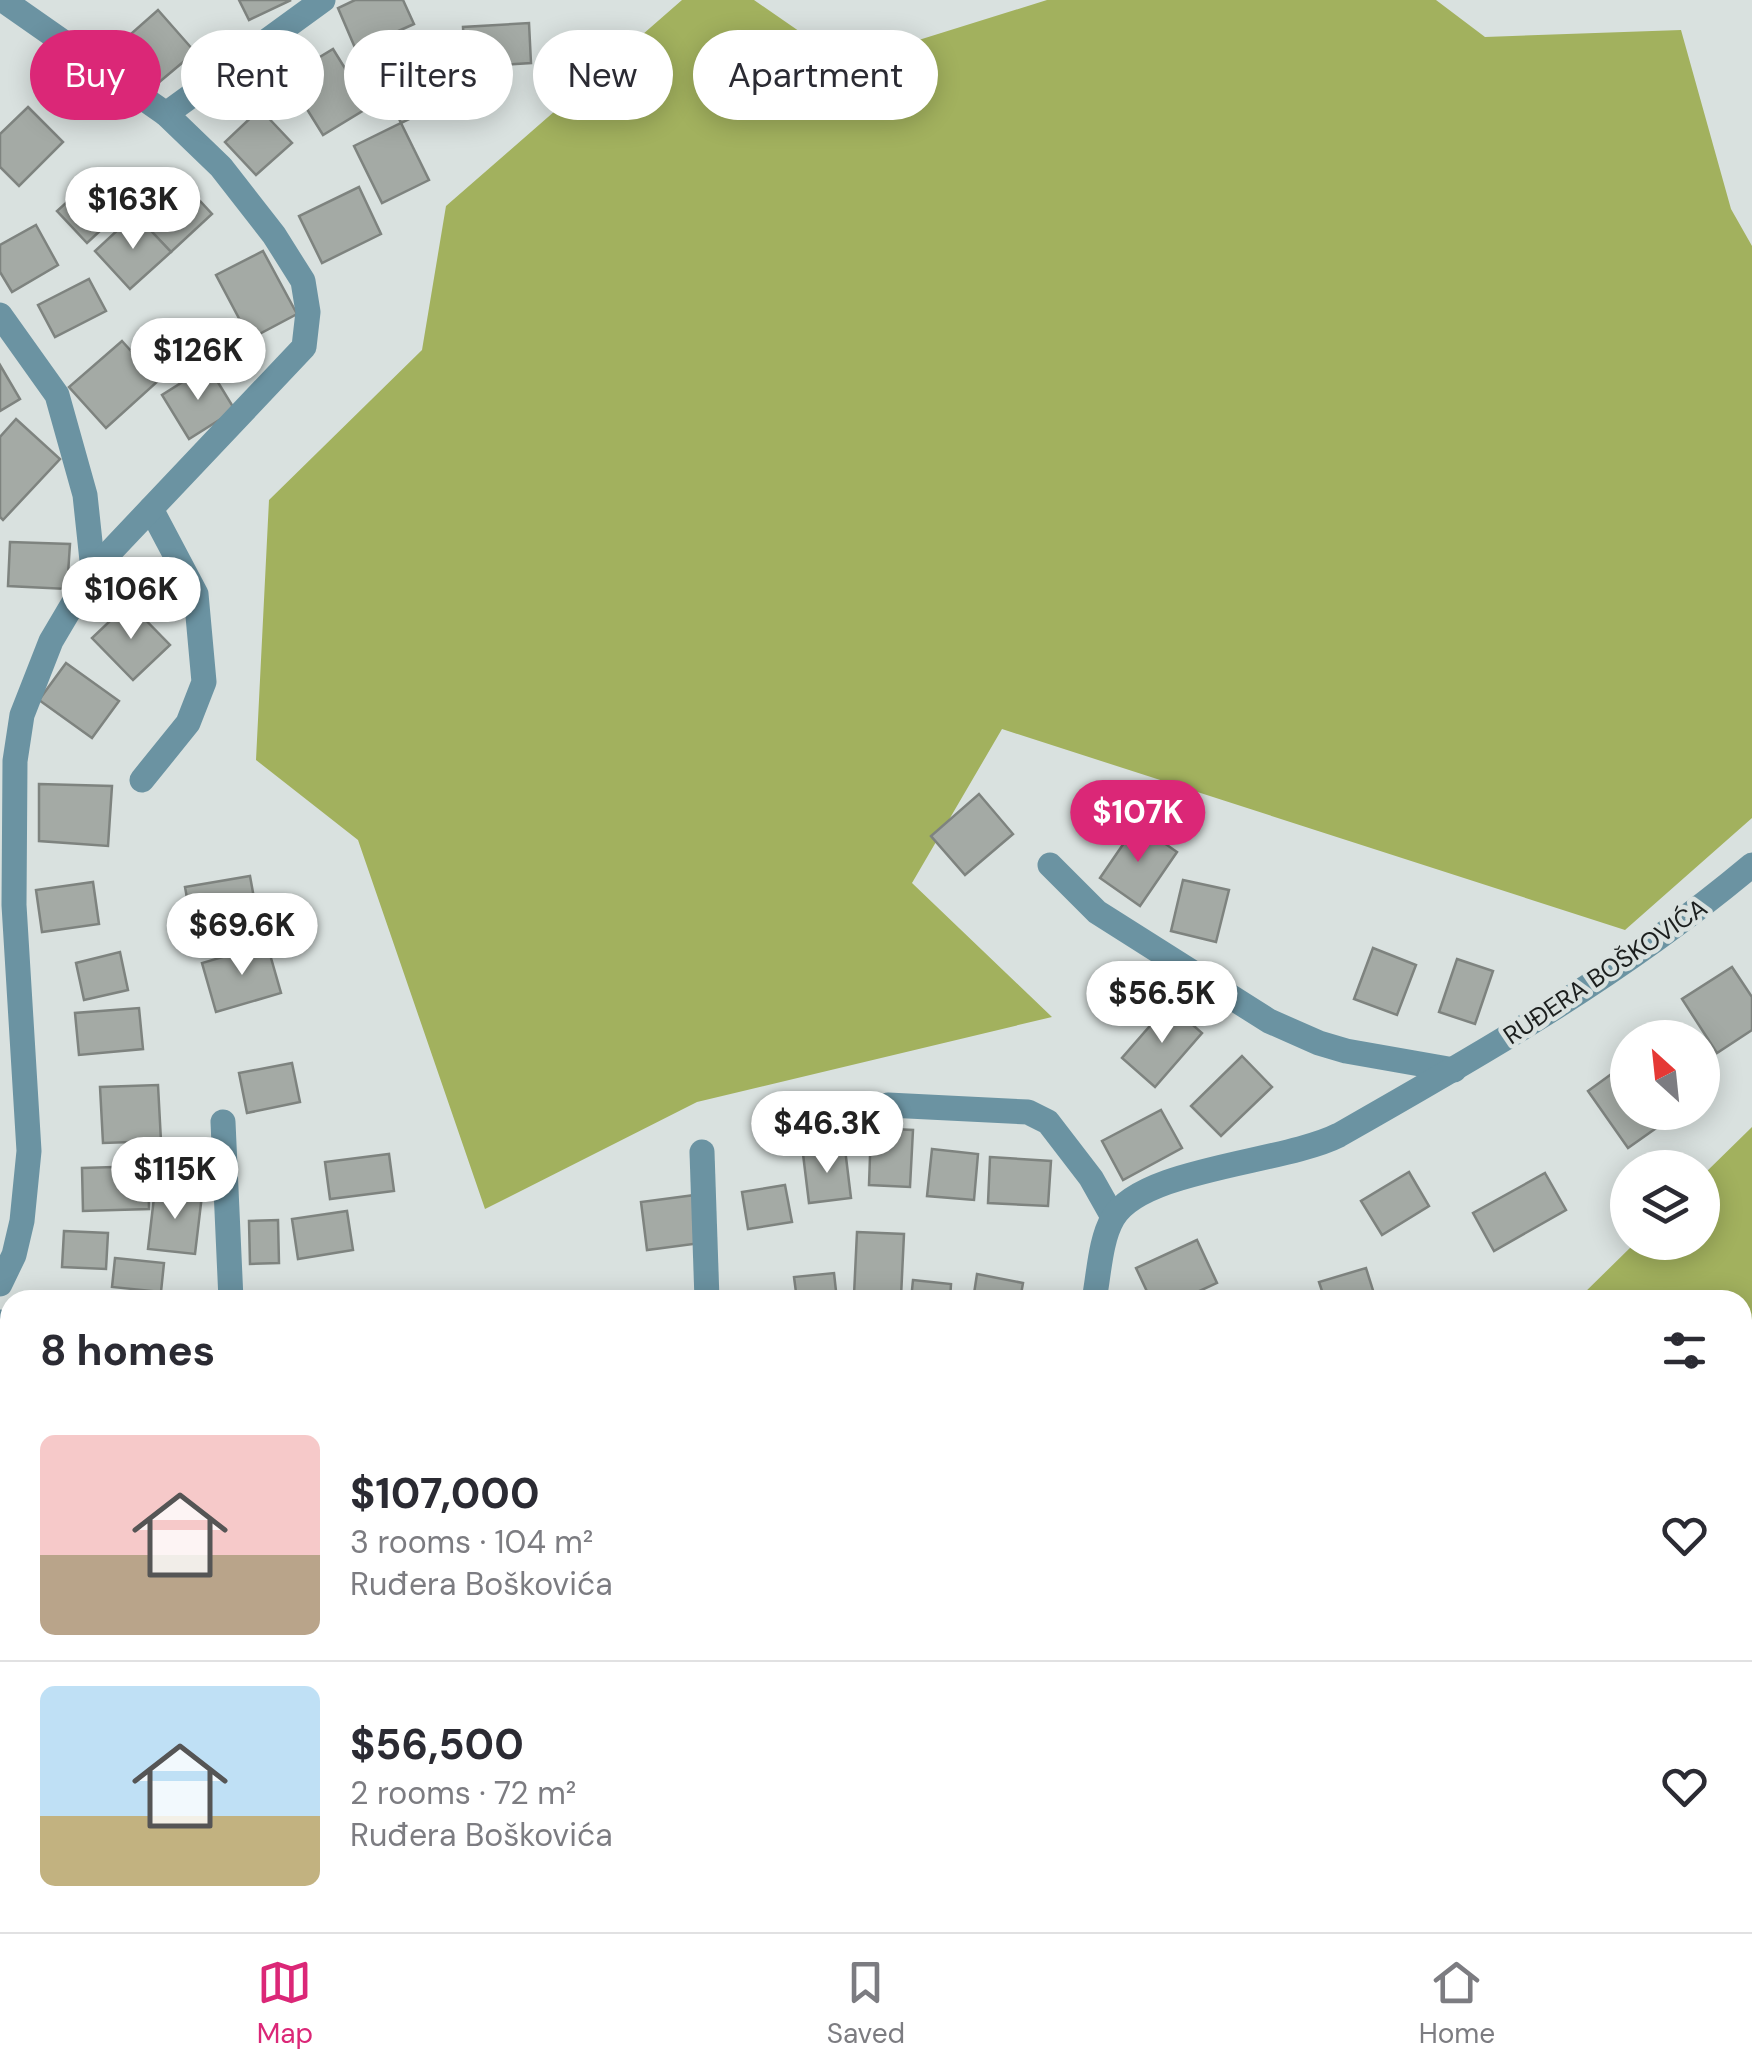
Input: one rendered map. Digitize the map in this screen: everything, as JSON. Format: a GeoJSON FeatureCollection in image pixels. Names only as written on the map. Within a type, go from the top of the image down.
{"type":"FeatureCollection","features":[{"type":"Feature","properties":{"kind":"street"},"geometry":{"type":"LineString","coordinates":[[0,1284],[14,1255],[22,1220],[28,1152],[14,905],[15,761],[22,714],[51,641],[93,570],[304,347],[308,312],[303,282],[222,167],[166,114],[3,0]]}},
{"type":"Feature","properties":{"kind":"street"},"geometry":{"type":"LineString","coordinates":[[166,114],[323,0]]}},
{"type":"Feature","properties":{"kind":"street"},"geometry":{"type":"LineString","coordinates":[[0,315],[58,395],[84,495],[93,570]]}},
{"type":"Feature","properties":{"kind":"street"},"geometry":{"type":"LineString","coordinates":[[142,780],[188,723],[204,682],[196,594],[152,510]]}},
{"type":"Feature","properties":{"kind":"street"},"geometry":{"type":"LineString","coordinates":[[1050,864],[1097,912],[1268,1022],[1333,1047],[1454,1070]]}},
{"type":"Feature","properties":{"kind":"street","name":"RUĐERA BOŠKOVIĆA"},"geometry":{"type":"LineString","coordinates":[[1113,1217],[1140,1192],[1324,1142],[1563,1005],[1683,923],[1752,865]]}},
{"type":"Feature","properties":{"kind":"street"},"geometry":{"type":"LineString","coordinates":[[888,1104],[1028,1112],[1048,1122],[1092,1178],[1113,1217],[1096,1290]]}},
{"type":"Feature","properties":{"kind":"street"},"geometry":{"type":"LineString","coordinates":[[222,1122],[230,1290]]}},
{"type":"Feature","properties":{"kind":"street"},"geometry":{"type":"LineString","coordinates":[[702,1152],[707,1290]]}},
{"type":"Feature","properties":{"kind":"green space"},"geometry":{"type":"Polygon","coordinates":[[[682,0],[754,0],[797,30],[693,30],[693,120],[938,120],[938,34],[1047,0],[1436,0],[1485,37],[1681,30],[1731,209],[1752,246],[1752,818],[1625,930],[1002,729],[912,883],[1052,1017],[697,1102],[485,1209],[358,840],[256,760],[269,500],[422,350],[446,206],[545,120],[673,120],[673,30],[648,30],[682,0]]]}},
{"type":"Feature","properties":{"kind":"green space"},"geometry":{"type":"Polygon","coordinates":[[[1752,1127],[1752,1290],[1587,1290],[1618,1260],[1720,1260],[1720,1158],[1752,1127]]]}},
{"type":"Feature","properties":{"kind":"building"},"geometry":{"type":"Polygon","coordinates":[[[239,0],[291,0],[249,20],[239,0]]]}},
{"type":"Feature","properties":{"kind":"building"},"geometry":{"type":"Polygon","coordinates":[[[355,0],[403,0],[414,24],[401,30],[347,30],[338,8],[355,0]]]}},
{"type":"Feature","properties":{"kind":"building"},"geometry":{"type":"Polygon","coordinates":[[[158,10],[181,36],[181,64],[161,81],[161,30],[135,30],[158,10]]]}},
{"type":"Feature","properties":{"kind":"building"},"geometry":{"type":"Polygon","coordinates":[[[529,23],[531,63],[513,64],[513,30],[463,27],[529,23]]]}},
{"type":"Feature","properties":{"kind":"building"},"geometry":{"type":"Polygon","coordinates":[[[333,49],[344,67],[344,120],[348,120],[323,135],[314,120],[324,120],[324,54],[333,49]]]}},
{"type":"Feature","properties":{"kind":"building"},"geometry":{"type":"Polygon","coordinates":[[[28,107],[30,120],[41,120],[63,142],[19,186],[0,167],[0,134],[28,107]]]}},
{"type":"Feature","properties":{"kind":"building"},"geometry":{"type":"Polygon","coordinates":[[[248,120],[270,120],[292,143],[256,175],[225,142],[248,120]]]}},
{"type":"Feature","properties":{"kind":"building"},"geometry":{"type":"Polygon","coordinates":[[[401,123],[429,180],[382,203],[354,146],[401,123]]]}},
{"type":"Feature","properties":{"kind":"building"},"geometry":{"type":"Polygon","coordinates":[[[99,173],[128,205],[87,243],[57,211],[99,173]]]}},
{"type":"Feature","properties":{"kind":"building"},"geometry":{"type":"Polygon","coordinates":[[[177,176],[212,214],[171,252],[135,214],[177,176]]]}},
{"type":"Feature","properties":{"kind":"building"},"geometry":{"type":"Polygon","coordinates":[[[359,187],[381,234],[322,263],[299,216],[359,187]]]}},
{"type":"Feature","properties":{"kind":"building"},"geometry":{"type":"Polygon","coordinates":[[[135,214],[171,252],[130,289],[95,251],[135,214]]]}},
{"type":"Feature","properties":{"kind":"building"},"geometry":{"type":"Polygon","coordinates":[[[36,225],[58,265],[12,292],[0,272],[0,245],[36,225]]]}},
{"type":"Feature","properties":{"kind":"building"},"geometry":{"type":"Polygon","coordinates":[[[263,251],[297,314],[250,339],[216,275],[263,251]]]}},
{"type":"Feature","properties":{"kind":"building"},"geometry":{"type":"Polygon","coordinates":[[[89,279],[106,311],[55,337],[38,305],[89,279]]]}},
{"type":"Feature","properties":{"kind":"building"},"geometry":{"type":"Polygon","coordinates":[[[122,341],[158,381],[106,428],[69,387],[122,341]]]}},
{"type":"Feature","properties":{"kind":"building"},"geometry":{"type":"Polygon","coordinates":[[[0,365],[20,399],[0,411],[0,365]]]}},
{"type":"Feature","properties":{"kind":"building"},"geometry":{"type":"Polygon","coordinates":[[[208,366],[235,410],[189,439],[162,395],[208,366]]]}},
{"type":"Feature","properties":{"kind":"building"},"geometry":{"type":"Polygon","coordinates":[[[16,419],[60,459],[3,520],[0,437],[16,419]]]}},
{"type":"Feature","properties":{"kind":"building"},"geometry":{"type":"Polygon","coordinates":[[[10,542],[70,544],[67,589],[8,586],[10,542]]]}},
{"type":"Feature","properties":{"kind":"building"},"geometry":{"type":"Polygon","coordinates":[[[129,603],[170,645],[133,680],[92,638],[129,603]]]}},
{"type":"Feature","properties":{"kind":"building"},"geometry":{"type":"Polygon","coordinates":[[[66,663],[119,701],[92,738],[39,700],[66,663]]]}},
{"type":"Feature","properties":{"kind":"building"},"geometry":{"type":"Polygon","coordinates":[[[39,784],[112,786],[108,846],[39,841],[39,784]]]}},
{"type":"Feature","properties":{"kind":"building"},"geometry":{"type":"Polygon","coordinates":[[[979,794],[1013,834],[965,875],[931,836],[979,794]]]}},
{"type":"Feature","properties":{"kind":"building"},"geometry":{"type":"Polygon","coordinates":[[[1137,824],[1177,852],[1140,906],[1100,878],[1137,824]]]}},
{"type":"Feature","properties":{"kind":"building"},"geometry":{"type":"Polygon","coordinates":[[[250,876],[258,920],[193,931],[185,887],[250,876]]]}},
{"type":"Feature","properties":{"kind":"building"},"geometry":{"type":"Polygon","coordinates":[[[1183,880],[1229,890],[1216,942],[1171,931],[1183,880]]]}},
{"type":"Feature","properties":{"kind":"building"},"geometry":{"type":"Polygon","coordinates":[[[93,882],[99,924],[42,932],[36,890],[93,882]]]}},
{"type":"Feature","properties":{"kind":"building"},"geometry":{"type":"Polygon","coordinates":[[[267,944],[281,993],[216,1012],[202,963],[267,944]]]}},
{"type":"Feature","properties":{"kind":"building"},"geometry":{"type":"Polygon","coordinates":[[[1373,948],[1416,965],[1397,1015],[1354,999],[1373,948]]]}},
{"type":"Feature","properties":{"kind":"building"},"geometry":{"type":"Polygon","coordinates":[[[120,952],[128,990],[84,1000],[76,963],[120,952]]]}},
{"type":"Feature","properties":{"kind":"building"},"geometry":{"type":"Polygon","coordinates":[[[1457,959],[1493,971],[1475,1024],[1439,1012],[1457,959]]]}},
{"type":"Feature","properties":{"kind":"building"},"geometry":{"type":"Polygon","coordinates":[[[1732,967],[1752,997],[1752,1030],[1720,1051],[1720,1020],[1696,1020],[1682,999],[1732,967]]]}},
{"type":"Feature","properties":{"kind":"building"},"geometry":{"type":"Polygon","coordinates":[[[1169,1004],[1202,1033],[1155,1087],[1122,1058],[1169,1004]]]}},
{"type":"Feature","properties":{"kind":"building"},"geometry":{"type":"Polygon","coordinates":[[[139,1008],[143,1049],[79,1055],[75,1013],[139,1008]]]}},
{"type":"Feature","properties":{"kind":"building"},"geometry":{"type":"Polygon","coordinates":[[[1242,1056],[1272,1087],[1221,1136],[1191,1106],[1242,1056]]]}},
{"type":"Feature","properties":{"kind":"building"},"geometry":{"type":"Polygon","coordinates":[[[292,1063],[300,1102],[247,1113],[239,1073],[292,1063]]]}},
{"type":"Feature","properties":{"kind":"building"},"geometry":{"type":"Polygon","coordinates":[[[1610,1075],[1610,1122],[1588,1091],[1610,1075]]]}},
{"type":"Feature","properties":{"kind":"building"},"geometry":{"type":"Polygon","coordinates":[[[158,1085],[161,1141],[103,1143],[100,1087],[158,1085]]]}},
{"type":"Feature","properties":{"kind":"building"},"geometry":{"type":"Polygon","coordinates":[[[1161,1110],[1182,1148],[1123,1180],[1102,1141],[1161,1110]]]}},
{"type":"Feature","properties":{"kind":"building"},"geometry":{"type":"Polygon","coordinates":[[[871,1128],[913,1130],[910,1187],[869,1185],[871,1128]]]}},
{"type":"Feature","properties":{"kind":"building"},"geometry":{"type":"Polygon","coordinates":[[[1615,1130],[1653,1130],[1628,1148],[1615,1130]]]}},
{"type":"Feature","properties":{"kind":"building"},"geometry":{"type":"Polygon","coordinates":[[[845,1149],[851,1198],[809,1203],[803,1154],[845,1149]]]}},
{"type":"Feature","properties":{"kind":"building"},"geometry":{"type":"Polygon","coordinates":[[[932,1149],[978,1154],[974,1200],[927,1196],[932,1149]]]}},
{"type":"Feature","properties":{"kind":"building"},"geometry":{"type":"Polygon","coordinates":[[[389,1154],[394,1191],[330,1199],[325,1162],[389,1154]]]}},
{"type":"Feature","properties":{"kind":"building"},"geometry":{"type":"Polygon","coordinates":[[[990,1157],[1051,1161],[1048,1206],[988,1203],[990,1157]]]}},
{"type":"Feature","properties":{"kind":"building"},"geometry":{"type":"Polygon","coordinates":[[[148,1166],[149,1209],[83,1211],[82,1168],[148,1166]]]}},
{"type":"Feature","properties":{"kind":"building"},"geometry":{"type":"Polygon","coordinates":[[[1409,1172],[1429,1206],[1382,1235],[1361,1201],[1409,1172]]]}},
{"type":"Feature","properties":{"kind":"building"},"geometry":{"type":"Polygon","coordinates":[[[1545,1173],[1566,1210],[1494,1251],[1473,1213],[1545,1173]]]}},
{"type":"Feature","properties":{"kind":"building"},"geometry":{"type":"Polygon","coordinates":[[[785,1185],[792,1222],[748,1229],[742,1192],[785,1185]]]}},
{"type":"Feature","properties":{"kind":"building"},"geometry":{"type":"Polygon","coordinates":[[[155,1189],[202,1195],[195,1254],[148,1249],[155,1189]]]}},
{"type":"Feature","properties":{"kind":"building"},"geometry":{"type":"Polygon","coordinates":[[[695,1195],[701,1243],[647,1250],[641,1202],[695,1195]]]}},
{"type":"Feature","properties":{"kind":"building"},"geometry":{"type":"Polygon","coordinates":[[[347,1211],[353,1250],[298,1259],[292,1219],[347,1211]]]}},
{"type":"Feature","properties":{"kind":"building"},"geometry":{"type":"Polygon","coordinates":[[[278,1220],[279,1263],[250,1264],[249,1221],[278,1220]]]}},
{"type":"Feature","properties":{"kind":"building"},"geometry":{"type":"Polygon","coordinates":[[[64,1231],[108,1233],[106,1269],[62,1267],[64,1231]]]}},
{"type":"Feature","properties":{"kind":"building"},"geometry":{"type":"Polygon","coordinates":[[[857,1232],[904,1234],[901,1290],[854,1290],[857,1232]]]}},
{"type":"Feature","properties":{"kind":"building"},"geometry":{"type":"Polygon","coordinates":[[[1197,1240],[1217,1283],[1202,1290],[1146,1290],[1136,1268],[1197,1240]]]}},
{"type":"Feature","properties":{"kind":"building"},"geometry":{"type":"Polygon","coordinates":[[[115,1258],[164,1263],[161,1290],[112,1287],[115,1258]]]}},
{"type":"Feature","properties":{"kind":"building"},"geometry":{"type":"Polygon","coordinates":[[[1366,1268],[1373,1290],[1322,1290],[1319,1282],[1366,1268]]]}},
{"type":"Feature","properties":{"kind":"building"},"geometry":{"type":"Polygon","coordinates":[[[834,1273],[836,1290],[796,1290],[794,1277],[834,1273]]]}},
{"type":"Feature","properties":{"kind":"building"},"geometry":{"type":"Polygon","coordinates":[[[977,1274],[1023,1283],[1022,1290],[975,1290],[977,1274]]]}},
{"type":"Feature","properties":{"kind":"building"},"geometry":{"type":"Polygon","coordinates":[[[913,1280],[951,1284],[951,1290],[912,1290],[913,1280]]]}}]}
